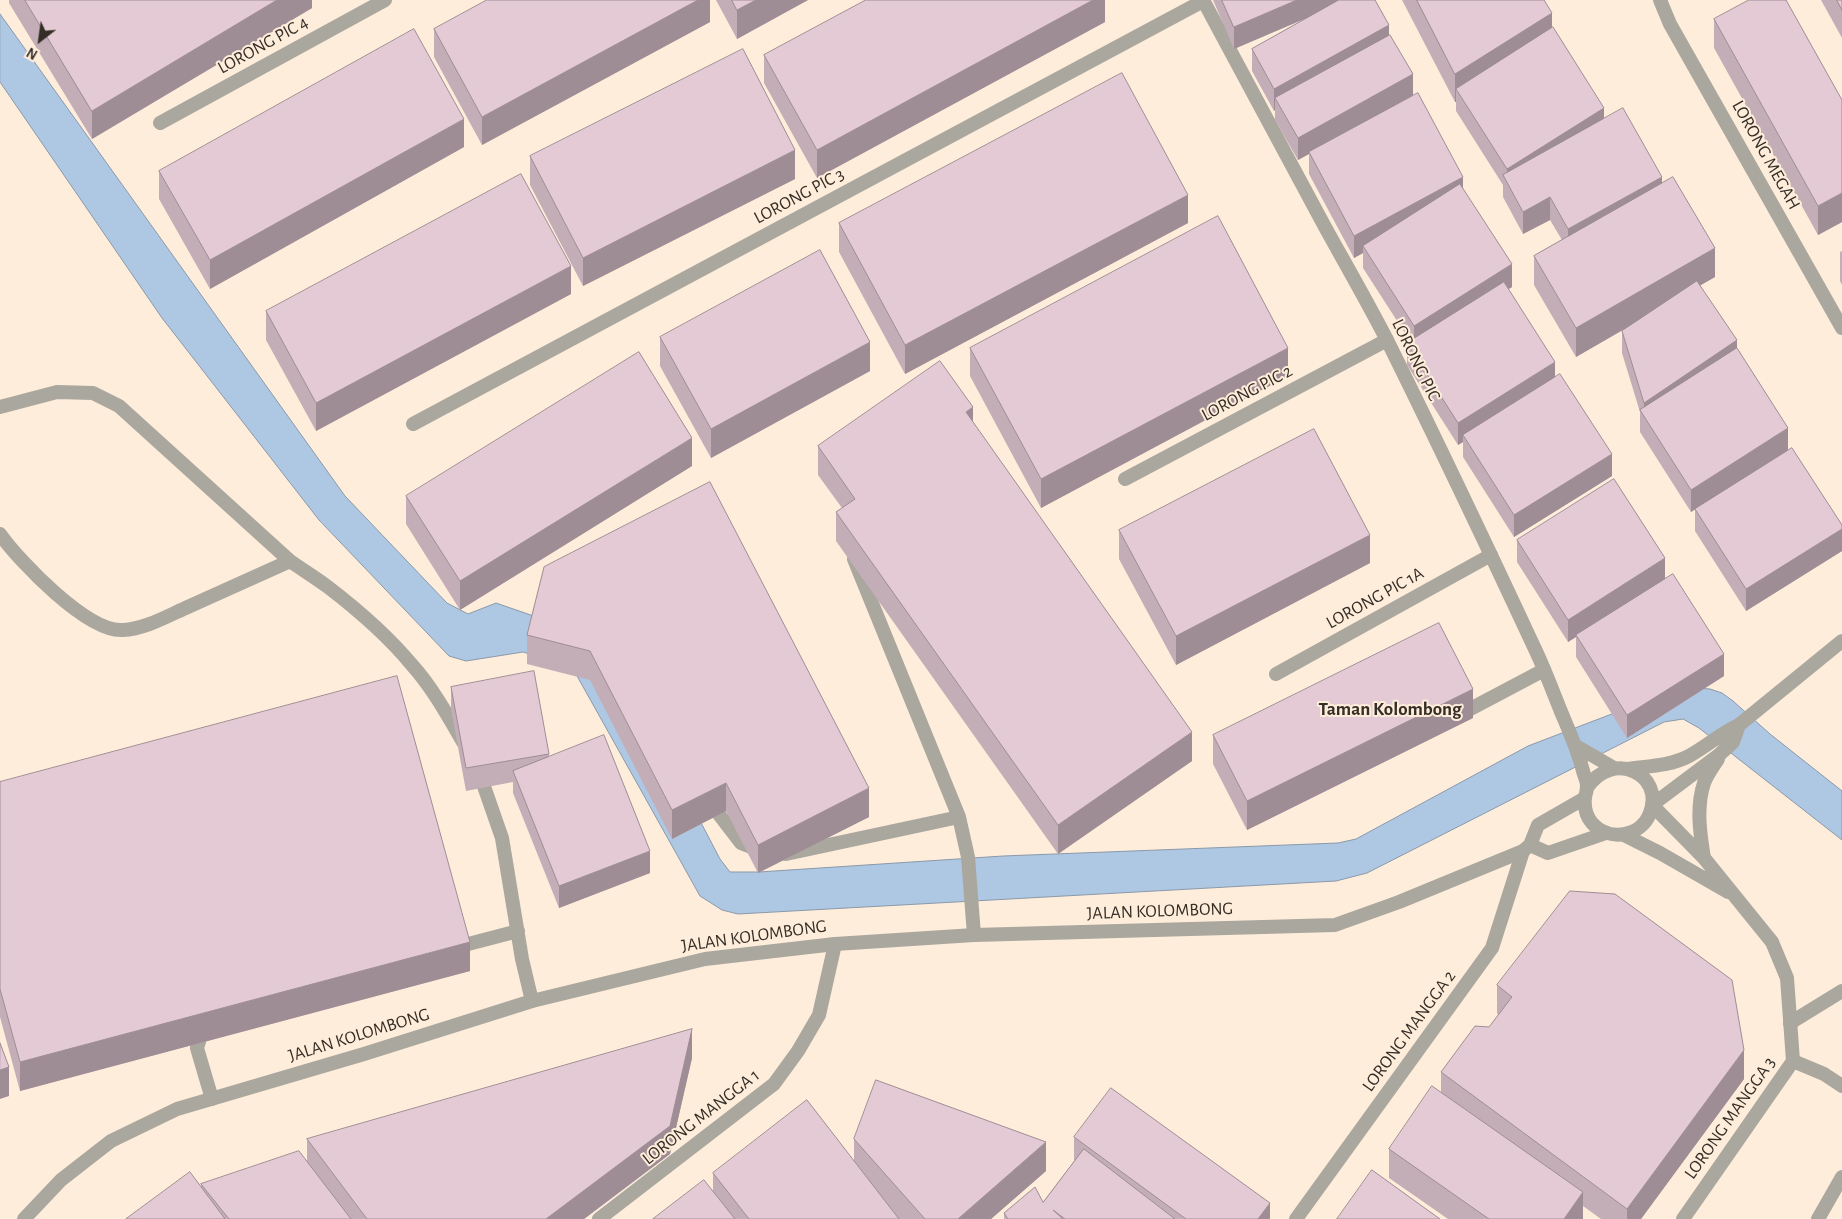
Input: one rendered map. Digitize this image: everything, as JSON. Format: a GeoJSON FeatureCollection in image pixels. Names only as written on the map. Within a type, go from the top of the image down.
{"type":"FeatureCollection","features":[{"type":"Feature","properties":{"kind":"street","name":"LORONG PIC 4"},"geometry":{"type":"LineString","coordinates":[[160,123],[385,0]]}},
{"type":"Feature","properties":{"kind":"street","name":"LORONG PIC"},"geometry":{"type":"LineString","coordinates":[[1203,0],[1387,340],[1491,555],[1544,670],[1576,746],[1586,793]]}},
{"type":"Feature","properties":{"kind":"street","name":"LORONG PIC 3"},"geometry":{"type":"LineString","coordinates":[[413,424],[1203,0]]}},
{"type":"Feature","properties":{"kind":"street","name":"LORONG MEGAH"},"geometry":{"type":"LineString","coordinates":[[1660,0],[1670,24],[1842,328]]}},
{"type":"Feature","properties":{"kind":"street","name":"LORONG PIC 2"},"geometry":{"type":"LineString","coordinates":[[1125,479],[1387,340]]}},
{"type":"Feature","properties":{"kind":"street"},"geometry":{"type":"LineString","coordinates":[[0,407],[57,392],[93,393],[119,406],[290,561],[328,587],[388,639],[414,666],[454,726],[480,774],[502,838],[522,959],[532,1001]]}},
{"type":"Feature","properties":{"kind":"street"},"geometry":{"type":"LineString","coordinates":[[0,534],[24,562],[75,610],[102,625],[121,631],[151,624],[290,561]]}},
{"type":"Feature","properties":{"kind":"street"},"geometry":{"type":"LineString","coordinates":[[847,542],[959,817],[968,858],[974,935]]}},
{"type":"Feature","properties":{"kind":"street","name":"LORONG PIC 1A"},"geometry":{"type":"LineString","coordinates":[[1276,674],[1491,555]]}},
{"type":"Feature","properties":{"kind":"street"},"geometry":{"type":"LineString","coordinates":[[1576,746],[1620,768],[1644,778],[1649,786],[1652,805],[1650,816],[1643,825],[1624,835],[1606,833],[1548,852],[1527,848],[1538,825],[1586,793],[1594,778],[1603,771],[1620,768],[1668,764],[1689,756],[1723,732],[1739,725],[1842,641]]}},
{"type":"Feature","properties":{"kind":"street"},"geometry":{"type":"LineString","coordinates":[[1442,724],[1544,670]]}},
{"type":"Feature","properties":{"kind":"street"},"geometry":{"type":"LineString","coordinates":[[1652,805],[1720,754],[1733,742],[1739,725]]}},
{"type":"Feature","properties":{"kind":"street"},"geometry":{"type":"LineString","coordinates":[[1704,858],[1700,834],[1701,801],[1704,783],[1720,754]]}},
{"type":"Feature","properties":{"kind":"street"},"geometry":{"type":"LineString","coordinates":[[1586,793],[1587,814],[1592,823],[1606,833]]}},
{"type":"Feature","properties":{"kind":"street","name":"LORONG MANGGA 3"},"geometry":{"type":"LineString","coordinates":[[1652,805],[1704,858],[1772,942],[1787,978],[1793,1061],[1683,1219]]}},
{"type":"Feature","properties":{"kind":"street"},"geometry":{"type":"LineString","coordinates":[[718,812],[741,843],[757,850],[779,855],[959,817]]}},
{"type":"Feature","properties":{"kind":"street","name":"LORONG MANGGA 3"},"geometry":{"type":"LineString","coordinates":[[1624,835],[1660,853],[1737,898]]}},
{"type":"Feature","properties":{"kind":"street","name":"JALAN KOLOMBONG"},"geometry":{"type":"LineString","coordinates":[[24,1219],[61,1180],[111,1141],[177,1109],[364,1054],[532,1001],[706,959],[835,944],[974,935],[1335,925],[1399,902],[1527,848]]}},
{"type":"Feature","properties":{"kind":"street","name":"LORONG MANGGA 2"},"geometry":{"type":"LineString","coordinates":[[1296,1219],[1492,948],[1527,848]]}},
{"type":"Feature","properties":{"kind":"street"},"geometry":{"type":"LineString","coordinates":[[435,952],[518,932]]}},
{"type":"Feature","properties":{"kind":"street","name":"LORONG MANGGA 1"},"geometry":{"type":"LineString","coordinates":[[599,1219],[774,1084],[798,1052],[819,1014],[835,944]]}},
{"type":"Feature","properties":{"kind":"street"},"geometry":{"type":"LineString","coordinates":[[1790,1023],[1842,991]]}},
{"type":"Feature","properties":{"kind":"street"},"geometry":{"type":"LineString","coordinates":[[212,1099],[198,1048],[203,1029],[214,1021]]}},
{"type":"Feature","properties":{"kind":"street"},"geometry":{"type":"LineString","coordinates":[[1793,1061],[1824,1074],[1842,1086]]}},
{"type":"Feature","properties":{"kind":"street"},"geometry":{"type":"LineString","coordinates":[[1818,1219],[1842,1177]]}},
{"type":"Feature","properties":{"kind":"water"},"geometry":{"type":"Polygon","coordinates":[[[0,14],[345,496],[447,603],[468,614],[496,603],[606,641],[720,859],[730,872],[759,872],[1003,856],[1338,843],[1356,839],[1528,746],[1664,694],[1696,688],[1710,689],[1722,693],[1842,791],[1842,840],[1699,728],[1683,719],[1664,722],[1367,873],[1336,881],[738,914],[722,910],[700,896],[572,667],[523,652],[466,661],[449,656],[319,520],[162,318],[0,82],[0,14]]]}},
{"type":"Feature","properties":{"kind":"building"},"geometry":{"type":"Polygon","coordinates":[[[25,0],[277,0],[92,111],[25,0]]]}},
{"type":"Feature","properties":{"kind":"building"},"geometry":{"type":"Polygon","coordinates":[[[487,0],[698,0],[482,117],[434,29],[487,0]]]}},
{"type":"Feature","properties":{"kind":"building"},"geometry":{"type":"Polygon","coordinates":[[[732,0],[756,0],[737,10],[732,0]]]}},
{"type":"Feature","properties":{"kind":"building"},"geometry":{"type":"Polygon","coordinates":[[[866,0],[1093,0],[817,150],[764,55],[866,0]]]}},
{"type":"Feature","properties":{"kind":"building"},"geometry":{"type":"Polygon","coordinates":[[[1222,0],[1297,0],[1234,27],[1222,0]]]}},
{"type":"Feature","properties":{"kind":"building"},"geometry":{"type":"Polygon","coordinates":[[[1339,0],[1375,0],[1389,25],[1274,89],[1252,49],[1339,0]]]}},
{"type":"Feature","properties":{"kind":"building"},"geometry":{"type":"Polygon","coordinates":[[[1417,0],[1544,0],[1552,13],[1455,74],[1417,0]]]}},
{"type":"Feature","properties":{"kind":"building"},"geometry":{"type":"Polygon","coordinates":[[[1749,0],[1786,0],[1842,100],[1842,193],[1818,206],[1714,19],[1749,0]]]}},
{"type":"Feature","properties":{"kind":"building"},"geometry":{"type":"Polygon","coordinates":[[[1837,0],[1842,0],[1842,10],[1837,0]]]}},
{"type":"Feature","properties":{"kind":"building"},"geometry":{"type":"Polygon","coordinates":[[[1553,27],[1604,108],[1507,169],[1456,89],[1553,27]]]}},
{"type":"Feature","properties":{"kind":"building"},"geometry":{"type":"Polygon","coordinates":[[[414,29],[464,119],[210,260],[159,171],[414,29]]]}},
{"type":"Feature","properties":{"kind":"building"},"geometry":{"type":"Polygon","coordinates":[[[1390,35],[1413,74],[1298,138],[1275,98],[1390,35]]]}},
{"type":"Feature","properties":{"kind":"building"},"geometry":{"type":"Polygon","coordinates":[[[743,49],[795,150],[583,258],[530,156],[743,49]]]}},
{"type":"Feature","properties":{"kind":"building"},"geometry":{"type":"Polygon","coordinates":[[[1122,73],[1188,195],[905,345],[839,223],[1122,73]]]}},
{"type":"Feature","properties":{"kind":"building"},"geometry":{"type":"Polygon","coordinates":[[[1418,93],[1463,177],[1354,236],[1309,152],[1418,93]]]}},
{"type":"Feature","properties":{"kind":"building"},"geometry":{"type":"Polygon","coordinates":[[[1623,108],[1662,177],[1568,229],[1550,197],[1523,212],[1503,175],[1623,108]]]}},
{"type":"Feature","properties":{"kind":"building"},"geometry":{"type":"Polygon","coordinates":[[[521,174],[571,266],[316,403],[266,311],[521,174]]]}},
{"type":"Feature","properties":{"kind":"building"},"geometry":{"type":"Polygon","coordinates":[[[1673,177],[1715,248],[1576,328],[1534,256],[1673,177]]]}},
{"type":"Feature","properties":{"kind":"building"},"geometry":{"type":"Polygon","coordinates":[[[1460,184],[1512,264],[1414,326],[1363,246],[1460,184]]]}},
{"type":"Feature","properties":{"kind":"building"},"geometry":{"type":"Polygon","coordinates":[[[1218,216],[1288,348],[1041,479],[970,348],[1218,216]]]}},
{"type":"Feature","properties":{"kind":"building"},"geometry":{"type":"Polygon","coordinates":[[[820,250],[870,342],[711,429],[660,337],[820,250]]]}},
{"type":"Feature","properties":{"kind":"building"},"geometry":{"type":"Polygon","coordinates":[[[1697,281],[1737,340],[1644,403],[1622,331],[1697,281]]]}},
{"type":"Feature","properties":{"kind":"building"},"geometry":{"type":"Polygon","coordinates":[[[1504,282],[1555,362],[1458,423],[1407,343],[1504,282]]]}},
{"type":"Feature","properties":{"kind":"building"},"geometry":{"type":"Polygon","coordinates":[[[1737,348],[1788,428],[1691,490],[1640,410],[1737,348]]]}},
{"type":"Feature","properties":{"kind":"building"},"geometry":{"type":"Polygon","coordinates":[[[639,352],[692,438],[460,581],[406,496],[639,352]]]}},
{"type":"Feature","properties":{"kind":"building"},"geometry":{"type":"Polygon","coordinates":[[[940,361],[973,407],[966,412],[1192,732],[1058,825],[836,512],[855,499],[818,446],[940,361]]]}},
{"type":"Feature","properties":{"kind":"building"},"geometry":{"type":"Polygon","coordinates":[[[1560,374],[1612,454],[1514,515],[1463,435],[1560,374]]]}},
{"type":"Feature","properties":{"kind":"building"},"geometry":{"type":"Polygon","coordinates":[[[1314,429],[1370,535],[1176,636],[1119,530],[1314,429]]]}},
{"type":"Feature","properties":{"kind":"building"},"geometry":{"type":"Polygon","coordinates":[[[1792,448],[1842,525],[1842,529],[1746,589],[1695,509],[1792,448]]]}},
{"type":"Feature","properties":{"kind":"building"},"geometry":{"type":"Polygon","coordinates":[[[1614,479],[1665,558],[1568,620],[1517,540],[1614,479]]]}},
{"type":"Feature","properties":{"kind":"building"},"geometry":{"type":"Polygon","coordinates":[[[710,482],[869,788],[758,845],[726,783],[672,810],[590,651],[527,635],[544,567],[710,482]]]}},
{"type":"Feature","properties":{"kind":"building"},"geometry":{"type":"Polygon","coordinates":[[[1673,574],[1724,654],[1627,715],[1576,635],[1673,574]]]}},
{"type":"Feature","properties":{"kind":"building"},"geometry":{"type":"Polygon","coordinates":[[[1439,623],[1473,689],[1247,801],[1213,735],[1439,623]]]}},
{"type":"Feature","properties":{"kind":"building"},"geometry":{"type":"Polygon","coordinates":[[[534,671],[549,754],[466,768],[451,687],[534,671]]]}},
{"type":"Feature","properties":{"kind":"building"},"geometry":{"type":"Polygon","coordinates":[[[397,676],[470,942],[20,1062],[0,989],[0,782],[397,676]]]}},
{"type":"Feature","properties":{"kind":"building"},"geometry":{"type":"Polygon","coordinates":[[[604,735],[650,851],[559,886],[513,771],[604,735]]]}},
{"type":"Feature","properties":{"kind":"building"},"geometry":{"type":"Polygon","coordinates":[[[1570,891],[1615,894],[1732,980],[1744,1050],[1627,1209],[1441,1072],[1475,1026],[1489,1027],[1512,997],[1497,985],[1570,891]]]}},
{"type":"Feature","properties":{"kind":"building"},"geometry":{"type":"Polygon","coordinates":[[[692,1029],[670,1126],[546,1219],[367,1219],[307,1139],[692,1029]]]}},
{"type":"Feature","properties":{"kind":"building"},"geometry":{"type":"Polygon","coordinates":[[[0,1043],[9,1067],[0,1070],[0,1043]]]}},
{"type":"Feature","properties":{"kind":"building"},"geometry":{"type":"Polygon","coordinates":[[[876,1080],[1046,1142],[958,1219],[925,1219],[854,1139],[876,1080]]]}},
{"type":"Feature","properties":{"kind":"building"},"geometry":{"type":"Polygon","coordinates":[[[1432,1086],[1583,1192],[1564,1219],[1489,1219],[1389,1149],[1432,1086]]]}},
{"type":"Feature","properties":{"kind":"building"},"geometry":{"type":"Polygon","coordinates":[[[1111,1088],[1270,1203],[1258,1219],[1186,1219],[1074,1137],[1111,1088]]]}},
{"type":"Feature","properties":{"kind":"building"},"geometry":{"type":"Polygon","coordinates":[[[807,1100],[899,1219],[749,1219],[713,1173],[807,1100]]]}},
{"type":"Feature","properties":{"kind":"building"},"geometry":{"type":"Polygon","coordinates":[[[1084,1149],[1175,1219],[1065,1219],[1053,1210],[1063,1219],[1008,1219],[1004,1213],[1035,1187],[1043,1202],[1084,1149]]]}},
{"type":"Feature","properties":{"kind":"building"},"geometry":{"type":"Polygon","coordinates":[[[299,1151],[351,1219],[229,1219],[201,1184],[299,1151]]]}},
{"type":"Feature","properties":{"kind":"building"},"geometry":{"type":"Polygon","coordinates":[[[1372,1170],[1440,1219],[1337,1219],[1372,1170]]]}},
{"type":"Feature","properties":{"kind":"building"},"geometry":{"type":"Polygon","coordinates":[[[190,1172],[225,1219],[126,1219],[190,1172]]]}},
{"type":"Feature","properties":{"kind":"building"},"geometry":{"type":"Polygon","coordinates":[[[704,1180],[735,1219],[653,1219],[704,1180]]]}},
{"type":"Feature","properties":{"kind":"district","name":"Taman Kolombong"},"geometry":{"type":"Point","coordinates":[1390,709]}}]}
